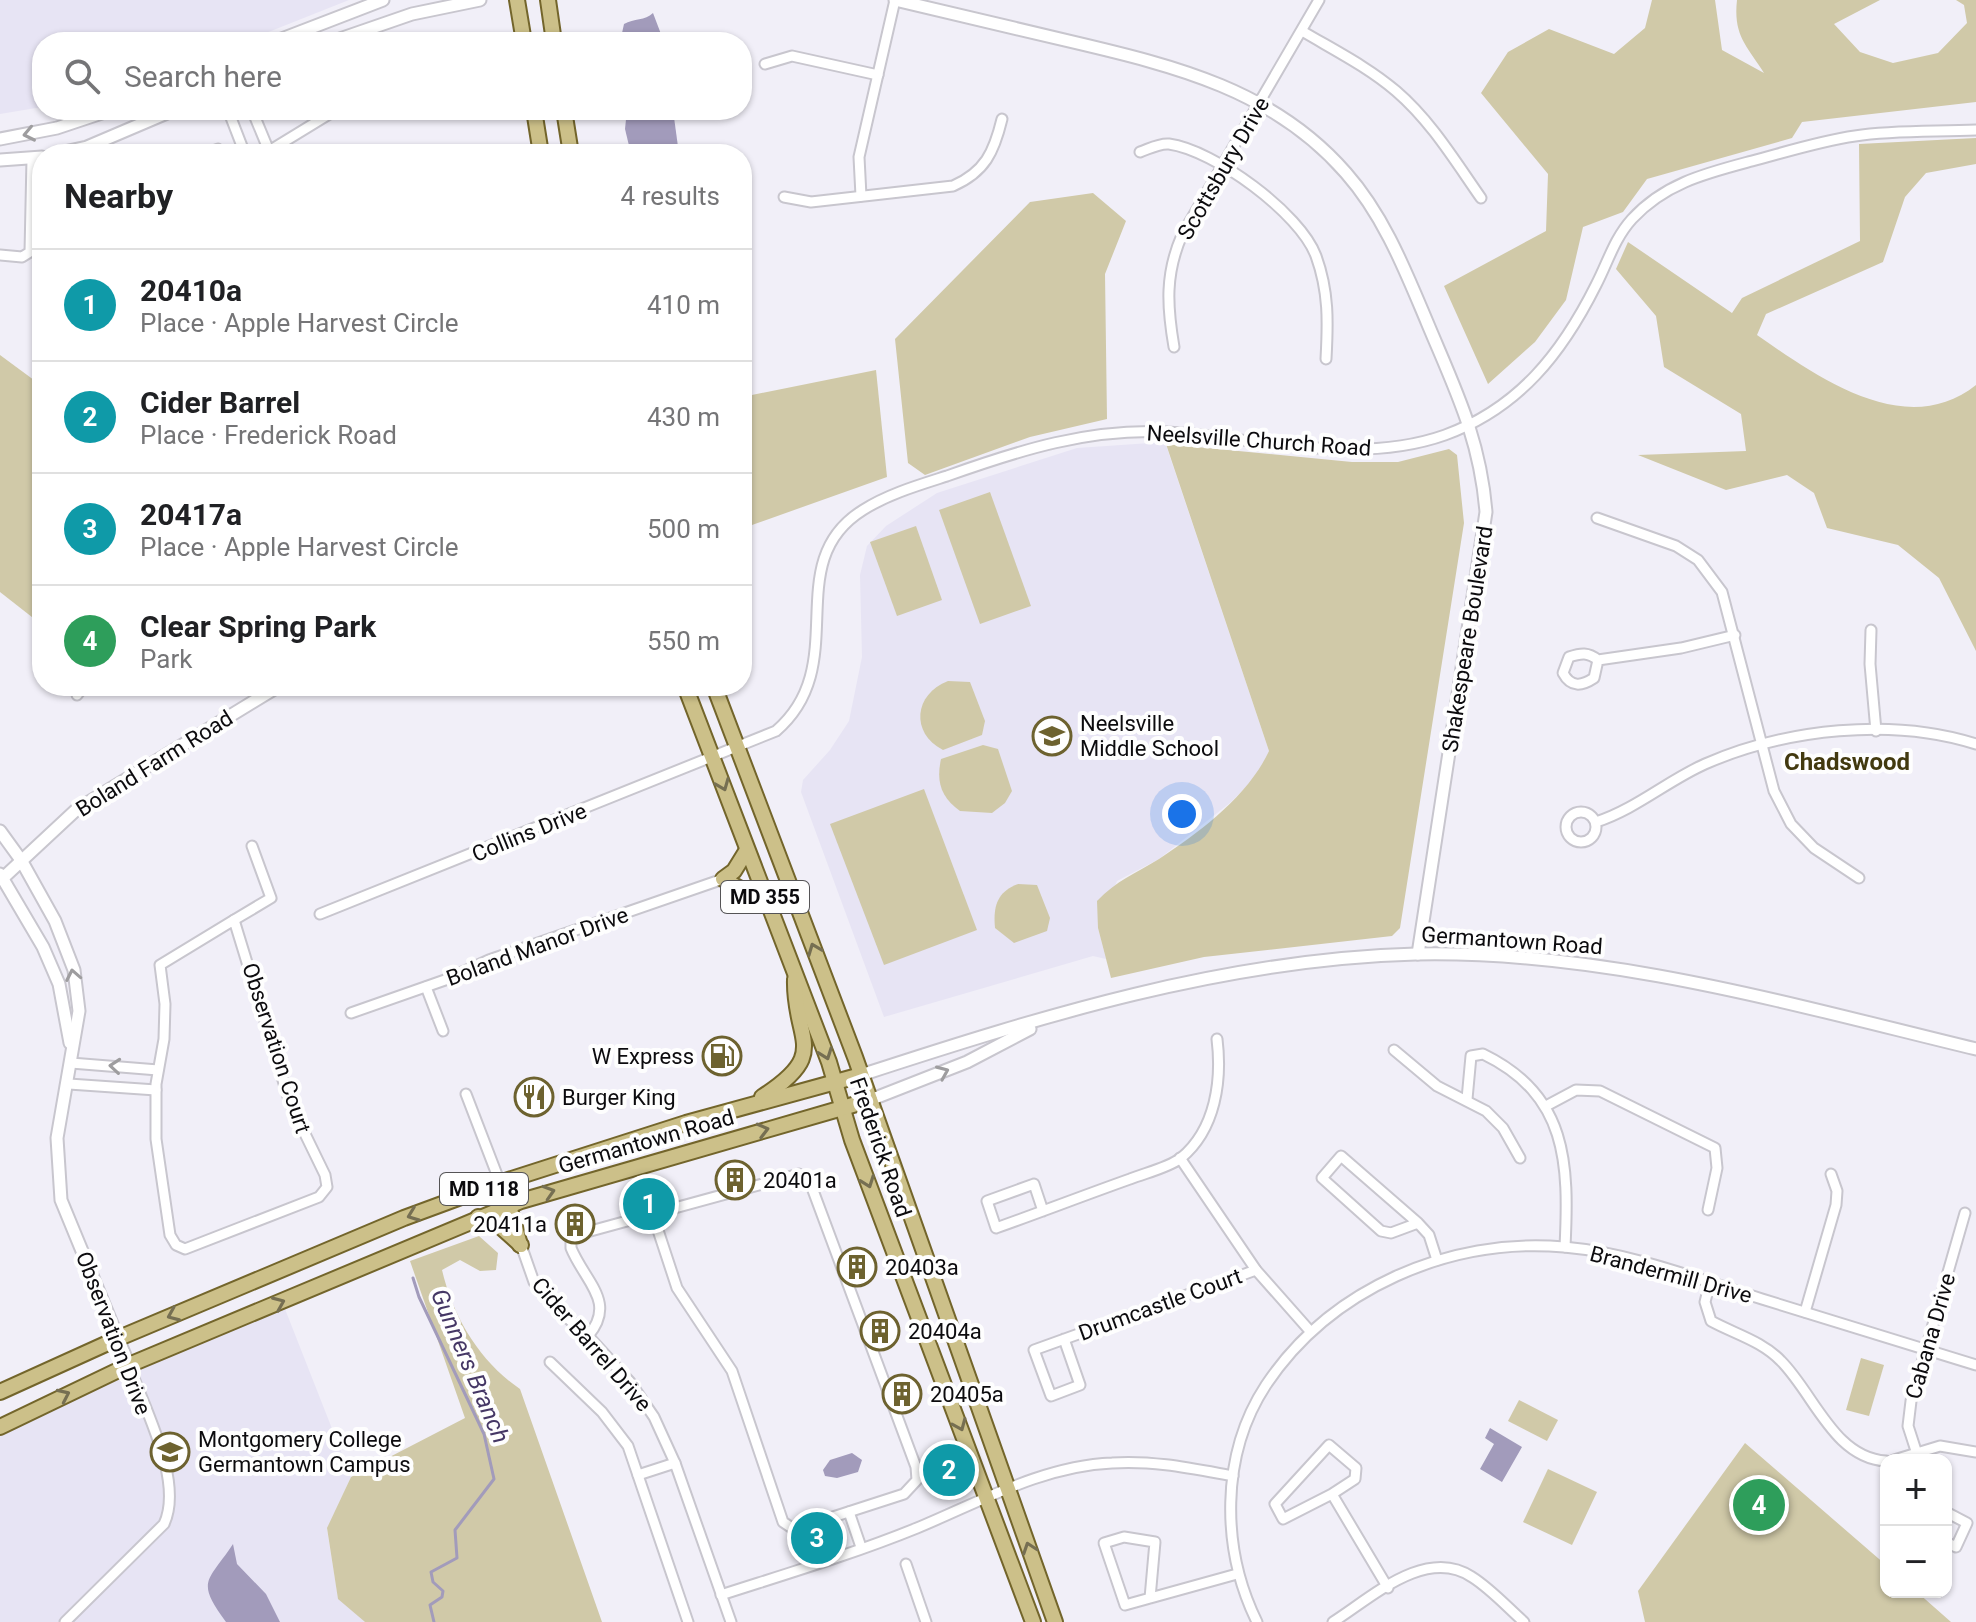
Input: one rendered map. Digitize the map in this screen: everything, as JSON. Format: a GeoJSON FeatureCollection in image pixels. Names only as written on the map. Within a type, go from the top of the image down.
{"type":"FeatureCollection","features":[{"type":"Feature","properties":{"kind":"main road"},"geometry":{"type":"LineString","coordinates":[[517,0],[522,32]]}},
{"type":"Feature","properties":{"kind":"main road"},"geometry":{"type":"LineString","coordinates":[[548,0],[553,32]]}},
{"type":"Feature","properties":{"kind":"main road"},"geometry":{"type":"LineString","coordinates":[[536,120],[539,144]]}},
{"type":"Feature","properties":{"kind":"main road"},"geometry":{"type":"LineString","coordinates":[[566,120],[569,144]]}},
{"type":"Feature","properties":{"kind":"main road","name":"Frederick Road"},"geometry":{"type":"LineString","coordinates":[[689,696],[795,970],[942,1386],[988,1496],[1033,1622]]}},
{"type":"Feature","properties":{"kind":"main road","name":"Frederick Road"},"geometry":{"type":"LineString","coordinates":[[718,696],[861,1075],[1055,1622]]}},
{"type":"Feature","properties":{"kind":"main road"},"geometry":{"type":"LineString","coordinates":[[747,850],[734,871],[723,879],[769,906]]}},
{"type":"Feature","properties":{"kind":"main road"},"geometry":{"type":"LineString","coordinates":[[749,1106],[794,1074],[804,1054],[805,1033],[794,1001],[795,970]]}},
{"type":"Feature","properties":{"kind":"main road","name":"Germantown Road"},"geometry":{"type":"LineString","coordinates":[[0,1392],[119,1338],[404,1218],[499,1183],[861,1075]]}},
{"type":"Feature","properties":{"kind":"main road","name":"Germantown Road"},"geometry":{"type":"LineString","coordinates":[[0,1427],[129,1365],[478,1217],[660,1158],[870,1100]]}},
{"type":"Feature","properties":{"kind":"main road"},"geometry":{"type":"LineString","coordinates":[[509,1206],[521,1245]]}},
{"type":"Feature","properties":{"kind":"main road"},"geometry":{"type":"LineString","coordinates":[[478,1217],[501,1227],[521,1245]]}},
{"type":"Feature","properties":{"kind":"street"},"geometry":{"type":"LineString","coordinates":[[300,32],[383,0]]}},
{"type":"Feature","properties":{"kind":"street"},"geometry":{"type":"LineString","coordinates":[[360,32],[412,14],[480,0]]}},
{"type":"Feature","properties":{"kind":"street"},"geometry":{"type":"LineString","coordinates":[[861,196],[859,157],[895,0]]}},
{"type":"Feature","properties":{"kind":"street","name":"Shakespeare Boulevard"},"geometry":{"type":"LineString","coordinates":[[895,0],[1176,66],[1224,84],[1260,103],[1320,147],[1369,203],[1401,260],[1471,424],[1483,476],[1486,512],[1483,550],[1418,954]]}},
{"type":"Feature","properties":{"kind":"street","name":"Scottsbury Drive"},"geometry":{"type":"LineString","coordinates":[[1174,347],[1167,307],[1172,258],[1319,0]]}},
{"type":"Feature","properties":{"kind":"street"},"geometry":{"type":"LineString","coordinates":[[1302,31],[1362,66],[1397,91],[1430,125],[1481,198]]}},
{"type":"Feature","properties":{"kind":"street"},"geometry":{"type":"LineString","coordinates":[[765,64],[792,56],[878,75]]}},
{"type":"Feature","properties":{"kind":"street"},"geometry":{"type":"LineString","coordinates":[[784,197],[811,202],[953,186],[972,178],[995,149],[1002,119]]}},
{"type":"Feature","properties":{"kind":"street"},"geometry":{"type":"LineString","coordinates":[[0,139],[81,120]]}},
{"type":"Feature","properties":{"kind":"street"},"geometry":{"type":"LineString","coordinates":[[94,144],[150,120]]}},
{"type":"Feature","properties":{"kind":"street"},"geometry":{"type":"LineString","coordinates":[[232,120],[241,144]]}},
{"type":"Feature","properties":{"kind":"street"},"geometry":{"type":"LineString","coordinates":[[256,120],[264,144]]}},
{"type":"Feature","properties":{"kind":"street"},"geometry":{"type":"LineString","coordinates":[[280,144],[320,120]]}},
{"type":"Feature","properties":{"kind":"street","name":"Neelsville Church Road"},"geometry":{"type":"LineString","coordinates":[[737,747],[776,731],[802,703],[813,674],[818,584],[827,552],[847,523],[873,504],[1026,448],[1076,437],[1167,432],[1370,448],[1419,443],[1471,424],[1500,407],[1542,372],[1577,323],[1616,239],[1633,218],[1669,188],[1714,171],[1857,136],[1976,130]]}},
{"type":"Feature","properties":{"kind":"street"},"geometry":{"type":"LineString","coordinates":[[1140,152],[1172,144],[1199,153],[1277,203],[1298,224],[1315,253],[1327,290],[1326,359]]}},
{"type":"Feature","properties":{"kind":"street"},"geometry":{"type":"LineString","coordinates":[[0,160],[32,158]]}},
{"type":"Feature","properties":{"kind":"street"},"geometry":{"type":"LineString","coordinates":[[0,255],[22,257],[30,252],[32,225]]}},
{"type":"Feature","properties":{"kind":"street"},"geometry":{"type":"LineString","coordinates":[[1597,518],[1676,546],[1698,560],[1722,592],[1774,791],[1791,824],[1814,848],[1859,878]]}},
{"type":"Feature","properties":{"kind":"street"},"geometry":{"type":"LineString","coordinates":[[1871,630],[1870,664],[1876,731]]}},
{"type":"Feature","properties":{"kind":"street"},"geometry":{"type":"LineString","coordinates":[[1598,660],[1681,648],[1735,635]]}},
{"type":"Feature","properties":{"kind":"street","name":"Boland Farm Road"},"geometry":{"type":"LineString","coordinates":[[1,877],[76,810],[112,785],[262,696]]}},
{"type":"Feature","properties":{"kind":"street"},"geometry":{"type":"LineString","coordinates":[[1596,822],[1616,816],[1704,764],[1763,745],[1820,734],[1876,731],[1920,733],[1976,744]]}},
{"type":"Feature","properties":{"kind":"street","name":"Collins Drive"},"geometry":{"type":"LineString","coordinates":[[320,914],[737,747]]}},
{"type":"Feature","properties":{"kind":"street","name":"Observation Drive"},"geometry":{"type":"LineString","coordinates":[[0,831],[21,860],[55,921],[74,970],[79,1011],[69,1084],[57,1138],[61,1200],[119,1338],[163,1458],[171,1510],[164,1524],[65,1622]]}},
{"type":"Feature","properties":{"kind":"street"},"geometry":{"type":"LineString","coordinates":[[234,920],[271,898],[252,846]]}},
{"type":"Feature","properties":{"kind":"street","name":"Observation Drive"},"geometry":{"type":"LineString","coordinates":[[1,877],[43,947],[59,984],[72,1057]]}},
{"type":"Feature","properties":{"kind":"street","name":"Boland Manor Drive"},"geometry":{"type":"LineString","coordinates":[[351,1013],[426,987],[489,960],[723,879]]}},
{"type":"Feature","properties":{"kind":"street","name":"Observation Court"},"geometry":{"type":"LineString","coordinates":[[234,920],[290,1103],[325,1175],[327,1187],[319,1197],[281,1209],[194,1248],[176,1245],[170,1235],[160,1182],[156,1090],[165,1004],[160,965],[234,920]]}},
{"type":"Feature","properties":{"kind":"street","name":"Germantown Road"},"geometry":{"type":"LineString","coordinates":[[861,1075],[1159,987],[1242,971],[1418,954],[1562,963],[1674,978],[1976,1049]]}},
{"type":"Feature","properties":{"kind":"street"},"geometry":{"type":"LineString","coordinates":[[426,987],[443,1031]]}},
{"type":"Feature","properties":{"kind":"street","name":"Germantown Road"},"geometry":{"type":"LineString","coordinates":[[870,1100],[967,1062],[1043,1021]]}},
{"type":"Feature","properties":{"kind":"street"},"geometry":{"type":"LineString","coordinates":[[1043,1211],[1034,1184],[987,1201],[996,1228],[1043,1211],[1180,1158],[1207,1123],[1214,1104],[1219,1083],[1217,1039]]}},
{"type":"Feature","properties":{"kind":"street"},"geometry":{"type":"LineString","coordinates":[[1394,1050],[1437,1086],[1467,1099],[1503,1128],[1520,1158]]}},
{"type":"Feature","properties":{"kind":"street"},"geometry":{"type":"LineString","coordinates":[[1467,1099],[1471,1056],[1483,1054],[1530,1088],[1546,1106],[1567,1169],[1565,1247]]}},
{"type":"Feature","properties":{"kind":"street"},"geometry":{"type":"LineString","coordinates":[[72,1057],[158,1070]]}},
{"type":"Feature","properties":{"kind":"street"},"geometry":{"type":"LineString","coordinates":[[69,1084],[156,1090]]}},
{"type":"Feature","properties":{"kind":"street"},"geometry":{"type":"LineString","coordinates":[[1546,1106],[1576,1090],[1600,1091],[1715,1148],[1717,1168],[1708,1210]]}},
{"type":"Feature","properties":{"kind":"street"},"geometry":{"type":"LineString","coordinates":[[466,1094],[509,1206]]}},
{"type":"Feature","properties":{"kind":"street"},"geometry":{"type":"LineString","coordinates":[[1418,1223],[1391,1233],[1381,1231],[1322,1178],[1341,1156],[1418,1223],[1429,1235],[1437,1260]]}},
{"type":"Feature","properties":{"kind":"street"},"geometry":{"type":"LineString","coordinates":[[1180,1158],[1256,1270],[1310,1331]]}},
{"type":"Feature","properties":{"kind":"street"},"geometry":{"type":"LineString","coordinates":[[588,1336],[600,1322],[602,1310],[576,1261],[571,1240],[576,1235],[799,1174],[807,1179],[916,1467],[917,1480],[904,1494],[849,1512],[792,1528],[783,1522],[732,1371],[677,1288],[653,1215]]}},
{"type":"Feature","properties":{"kind":"street"},"geometry":{"type":"LineString","coordinates":[[1805,1312],[1836,1205],[1837,1191],[1831,1174]]}},
{"type":"Feature","properties":{"kind":"street","name":"Cabana Drive"},"geometry":{"type":"LineString","coordinates":[[1916,1454],[1911,1442],[1909,1413],[1965,1213]]}},
{"type":"Feature","properties":{"kind":"street","name":"Cider Barrel Drive"},"geometry":{"type":"LineString","coordinates":[[521,1245],[534,1282],[565,1318],[588,1336],[630,1382],[654,1417],[675,1463],[731,1622]]}},
{"type":"Feature","properties":{"kind":"street","name":"Brandermill Drive"},"geometry":{"type":"LineString","coordinates":[[1257,1622],[1237,1574],[1231,1530],[1233,1476],[1242,1436],[1259,1396],[1283,1360],[1310,1331],[1366,1291],[1437,1260],[1491,1249],[1565,1247],[1628,1258],[1976,1365]]}},
{"type":"Feature","properties":{"kind":"street","name":"Drumcastle Court"},"geometry":{"type":"LineString","coordinates":[[1064,1339],[1080,1385],[1051,1396],[1034,1350],[1064,1339],[1256,1270]]}},
{"type":"Feature","properties":{"kind":"street"},"geometry":{"type":"LineString","coordinates":[[1710,1282],[1705,1302],[1711,1321],[1763,1345],[1783,1362],[1847,1446],[1865,1457],[1880,1460]]}},
{"type":"Feature","properties":{"kind":"street"},"geometry":{"type":"LineString","coordinates":[[550,1362],[602,1412],[628,1446],[688,1622]]}},
{"type":"Feature","properties":{"kind":"street"},"geometry":{"type":"LineString","coordinates":[[1329,1445],[1356,1468],[1355,1479],[1332,1494],[1283,1519],[1275,1504],[1329,1445]]}},
{"type":"Feature","properties":{"kind":"street"},"geometry":{"type":"LineString","coordinates":[[1923,1454],[1940,1446],[1976,1452]]}},
{"type":"Feature","properties":{"kind":"street"},"geometry":{"type":"LineString","coordinates":[[638,1475],[675,1463]]}},
{"type":"Feature","properties":{"kind":"street"},"geometry":{"type":"LineString","coordinates":[[721,1595],[918,1527],[1008,1488],[1056,1473],[1111,1463],[1167,1465],[1233,1476]]}},
{"type":"Feature","properties":{"kind":"street"},"geometry":{"type":"LineString","coordinates":[[1332,1494],[1388,1588]]}},
{"type":"Feature","properties":{"kind":"street"},"geometry":{"type":"LineString","coordinates":[[849,1512],[861,1547]]}},
{"type":"Feature","properties":{"kind":"street"},"geometry":{"type":"LineString","coordinates":[[1952,1515],[1967,1523],[1956,1547],[1952,1545]]}},
{"type":"Feature","properties":{"kind":"street"},"geometry":{"type":"LineString","coordinates":[[1150,1598],[1155,1542],[1124,1537],[1104,1543],[1125,1605],[1237,1574]]}},
{"type":"Feature","properties":{"kind":"street"},"geometry":{"type":"LineString","coordinates":[[906,1564],[926,1622]]}},
{"type":"Feature","properties":{"kind":"street"},"geometry":{"type":"LineString","coordinates":[[1333,1622],[1421,1570],[1460,1570],[1524,1622]]}},
{"type":"Feature","properties":{"kind":"shaded area"},"geometry":{"type":"Polygon","coordinates":[[[0,0],[349,0],[268,32],[32,32],[32,109],[0,114],[0,0]]]}},
{"type":"Feature","properties":{"kind":"shaded area"},"geometry":{"type":"Polygon","coordinates":[[[1652,0],[1715,0],[1722,50],[1764,73],[1739,32],[1737,0],[1880,0],[1834,24],[1860,52],[1893,63],[1938,53],[1967,23],[1964,5],[1956,0],[1976,0],[1976,102],[1802,122],[1792,138],[1647,179],[1623,212],[1583,227],[1566,300],[1535,342],[1488,384],[1444,286],[1546,231],[1548,174],[1481,93],[1508,52],[1549,29],[1614,54],[1645,28],[1652,0]]]}},
{"type":"Feature","properties":{"kind":"shaded area"},"geometry":{"type":"Polygon","coordinates":[[[653,13],[660,32],[622,32],[624,24],[653,13]]]}},
{"type":"Feature","properties":{"kind":"shaded area"},"geometry":{"type":"Polygon","coordinates":[[[626,120],[674,120],[678,144],[629,144],[626,120]]]}},
{"type":"Feature","properties":{"kind":"shaded area"},"geometry":{"type":"Polygon","coordinates":[[[1976,138],[1976,164],[1926,173],[1905,197],[1883,262],[1766,314],[1757,335],[1834,384],[1892,405],[1921,407],[1949,401],[1976,385],[1976,651],[1939,578],[1898,545],[1827,528],[1814,493],[1787,475],[1726,490],[1638,455],[1746,451],[1741,414],[1664,367],[1656,316],[1616,269],[1628,242],[1732,313],[1742,298],[1860,241],[1859,144],[1976,138]]]}},
{"type":"Feature","properties":{"kind":"shaded area"},"geometry":{"type":"Polygon","coordinates":[[[1093,193],[1126,221],[1105,274],[1107,419],[1030,437],[925,475],[908,463],[895,339],[1030,202],[1093,193]]]}},
{"type":"Feature","properties":{"kind":"shaded area"},"geometry":{"type":"Polygon","coordinates":[[[0,355],[32,379],[32,617],[0,592],[0,355]]]}},
{"type":"Feature","properties":{"kind":"shaded area"},"geometry":{"type":"Polygon","coordinates":[[[876,370],[887,477],[752,525],[752,395],[876,370]]]}},
{"type":"Feature","properties":{"kind":"shaded area","name":"Neelsville Middle School"},"geometry":{"type":"Polygon","coordinates":[[[1165,442],[1269,751],[1257,776],[1231,802],[1159,859],[1117,881],[1098,928],[1106,959],[1093,956],[884,1017],[801,792],[803,780],[830,750],[849,721],[862,657],[860,575],[867,546],[886,526],[937,493],[1077,448],[1165,442]]]}},
{"type":"Feature","properties":{"kind":"shaded area"},"geometry":{"type":"Polygon","coordinates":[[[1166,444],[1352,462],[1398,462],[1449,449],[1457,455],[1464,523],[1400,928],[1392,936],[1204,957],[1111,978],[1098,928],[1097,901],[1222,812],[1249,783],[1269,751],[1166,444]]]}},
{"type":"Feature","properties":{"kind":"shaded area"},"geometry":{"type":"Polygon","coordinates":[[[990,492],[1031,606],[980,624],[939,510],[990,492]]]}},
{"type":"Feature","properties":{"kind":"shaded area"},"geometry":{"type":"Polygon","coordinates":[[[916,526],[942,600],[897,616],[870,542],[916,526]]]}},
{"type":"Feature","properties":{"kind":"shaded area"},"geometry":{"type":"Polygon","coordinates":[[[948,681],[970,682],[985,721],[982,735],[943,750],[925,734],[920,714],[928,695],[948,681]]]}},
{"type":"Feature","properties":{"kind":"shaded area"},"geometry":{"type":"Polygon","coordinates":[[[983,745],[998,749],[1012,791],[1005,803],[992,813],[960,811],[948,800],[942,788],[939,775],[941,759],[983,745]]]}},
{"type":"Feature","properties":{"kind":"shaded area"},"geometry":{"type":"Polygon","coordinates":[[[924,789],[977,930],[884,965],[830,824],[924,789]]]}},
{"type":"Feature","properties":{"kind":"shaded area"},"geometry":{"type":"Polygon","coordinates":[[[1018,884],[1037,885],[1050,918],[1047,931],[1014,943],[995,928],[995,913],[1001,896],[1018,884]]]}},
{"type":"Feature","properties":{"kind":"shaded area"},"geometry":{"type":"Polygon","coordinates":[[[479,1236],[498,1253],[496,1270],[480,1271],[460,1260],[442,1270],[447,1288],[470,1337],[492,1366],[520,1389],[602,1622],[365,1622],[338,1599],[327,1528],[351,1477],[465,1418],[410,1261],[479,1236]]]}},
{"type":"Feature","properties":{"kind":"shaded area","name":"Montgomery College Germantown Campus"},"geometry":{"type":"Polygon","coordinates":[[[285,1309],[351,1477],[327,1529],[338,1598],[365,1622],[0,1622],[0,1427],[129,1365],[285,1309]]]}},
{"type":"Feature","properties":{"kind":"shaded area"},"geometry":{"type":"Polygon","coordinates":[[[1861,1358],[1884,1365],[1869,1416],[1846,1410],[1861,1358]]]}},
{"type":"Feature","properties":{"kind":"shaded area"},"geometry":{"type":"Polygon","coordinates":[[[1519,1400],[1558,1420],[1547,1441],[1508,1421],[1519,1400]]]}},
{"type":"Feature","properties":{"kind":"shaded area"},"geometry":{"type":"Polygon","coordinates":[[[1490,1428],[1522,1447],[1502,1482],[1480,1469],[1494,1444],[1485,1438],[1490,1428]]]}},
{"type":"Feature","properties":{"kind":"shaded area"},"geometry":{"type":"Polygon","coordinates":[[[1745,1443],[1880,1560],[1880,1598],[1924,1598],[1951,1622],[1645,1622],[1638,1591],[1745,1443]]]}},
{"type":"Feature","properties":{"kind":"shaded area"},"geometry":{"type":"Polygon","coordinates":[[[852,1453],[862,1460],[858,1472],[837,1478],[825,1476],[823,1470],[830,1460],[852,1453]]]}},
{"type":"Feature","properties":{"kind":"shaded area"},"geometry":{"type":"Polygon","coordinates":[[[1548,1469],[1597,1492],[1572,1545],[1523,1522],[1548,1469]]]}},
{"type":"Feature","properties":{"kind":"shaded area"},"geometry":{"type":"Polygon","coordinates":[[[233,1544],[237,1564],[266,1594],[280,1622],[226,1622],[216,1608],[210,1597],[208,1582],[233,1544]]]}},
{"type":"Feature","properties":{"kind":"waterway","name":"Gunners Branch"},"geometry":{"type":"LineString","coordinates":[[413,1278],[419,1297],[484,1434],[494,1479],[455,1530],[457,1558],[431,1572],[433,1582],[443,1591],[442,1597],[430,1605],[434,1622]]}},
{"type":"Feature","properties":{"kind":"place","name":"Neelsville Middle School"},"geometry":{"type":"Point","coordinates":[1052,736]}},
{"type":"Feature","properties":{"kind":"place","name":"W Express"},"geometry":{"type":"Point","coordinates":[722,1056]}},
{"type":"Feature","properties":{"kind":"place","name":"Burger King"},"geometry":{"type":"Point","coordinates":[534,1097]}},
{"type":"Feature","properties":{"kind":"place","name":"20401a"},"geometry":{"type":"Point","coordinates":[735,1180]}},
{"type":"Feature","properties":{"kind":"place","name":"20410a"},"geometry":{"type":"Point","coordinates":[649,1204]}},
{"type":"Feature","properties":{"kind":"place","name":"20411a"},"geometry":{"type":"Point","coordinates":[575,1224]}},
{"type":"Feature","properties":{"kind":"place","name":"20403a"},"geometry":{"type":"Point","coordinates":[857,1267]}},
{"type":"Feature","properties":{"kind":"place","name":"20404a"},"geometry":{"type":"Point","coordinates":[880,1331]}},
{"type":"Feature","properties":{"kind":"place","name":"20405a"},"geometry":{"type":"Point","coordinates":[902,1394]}},
{"type":"Feature","properties":{"kind":"place","name":"Montgomery College Germantown Campus"},"geometry":{"type":"Point","coordinates":[170,1452]}},
{"type":"Feature","properties":{"kind":"place","name":"Cider Barrel"},"geometry":{"type":"Point","coordinates":[949,1470]}},
{"type":"Feature","properties":{"kind":"place","name":"Clear Spring Park"},"geometry":{"type":"Point","coordinates":[1759,1505]}},
{"type":"Feature","properties":{"kind":"place","name":"20417a"},"geometry":{"type":"Point","coordinates":[817,1538]}},
{"type":"Feature","properties":{"kind":"district","name":"Chadswood"},"geometry":{"type":"Point","coordinates":[1847,762]}}]}
